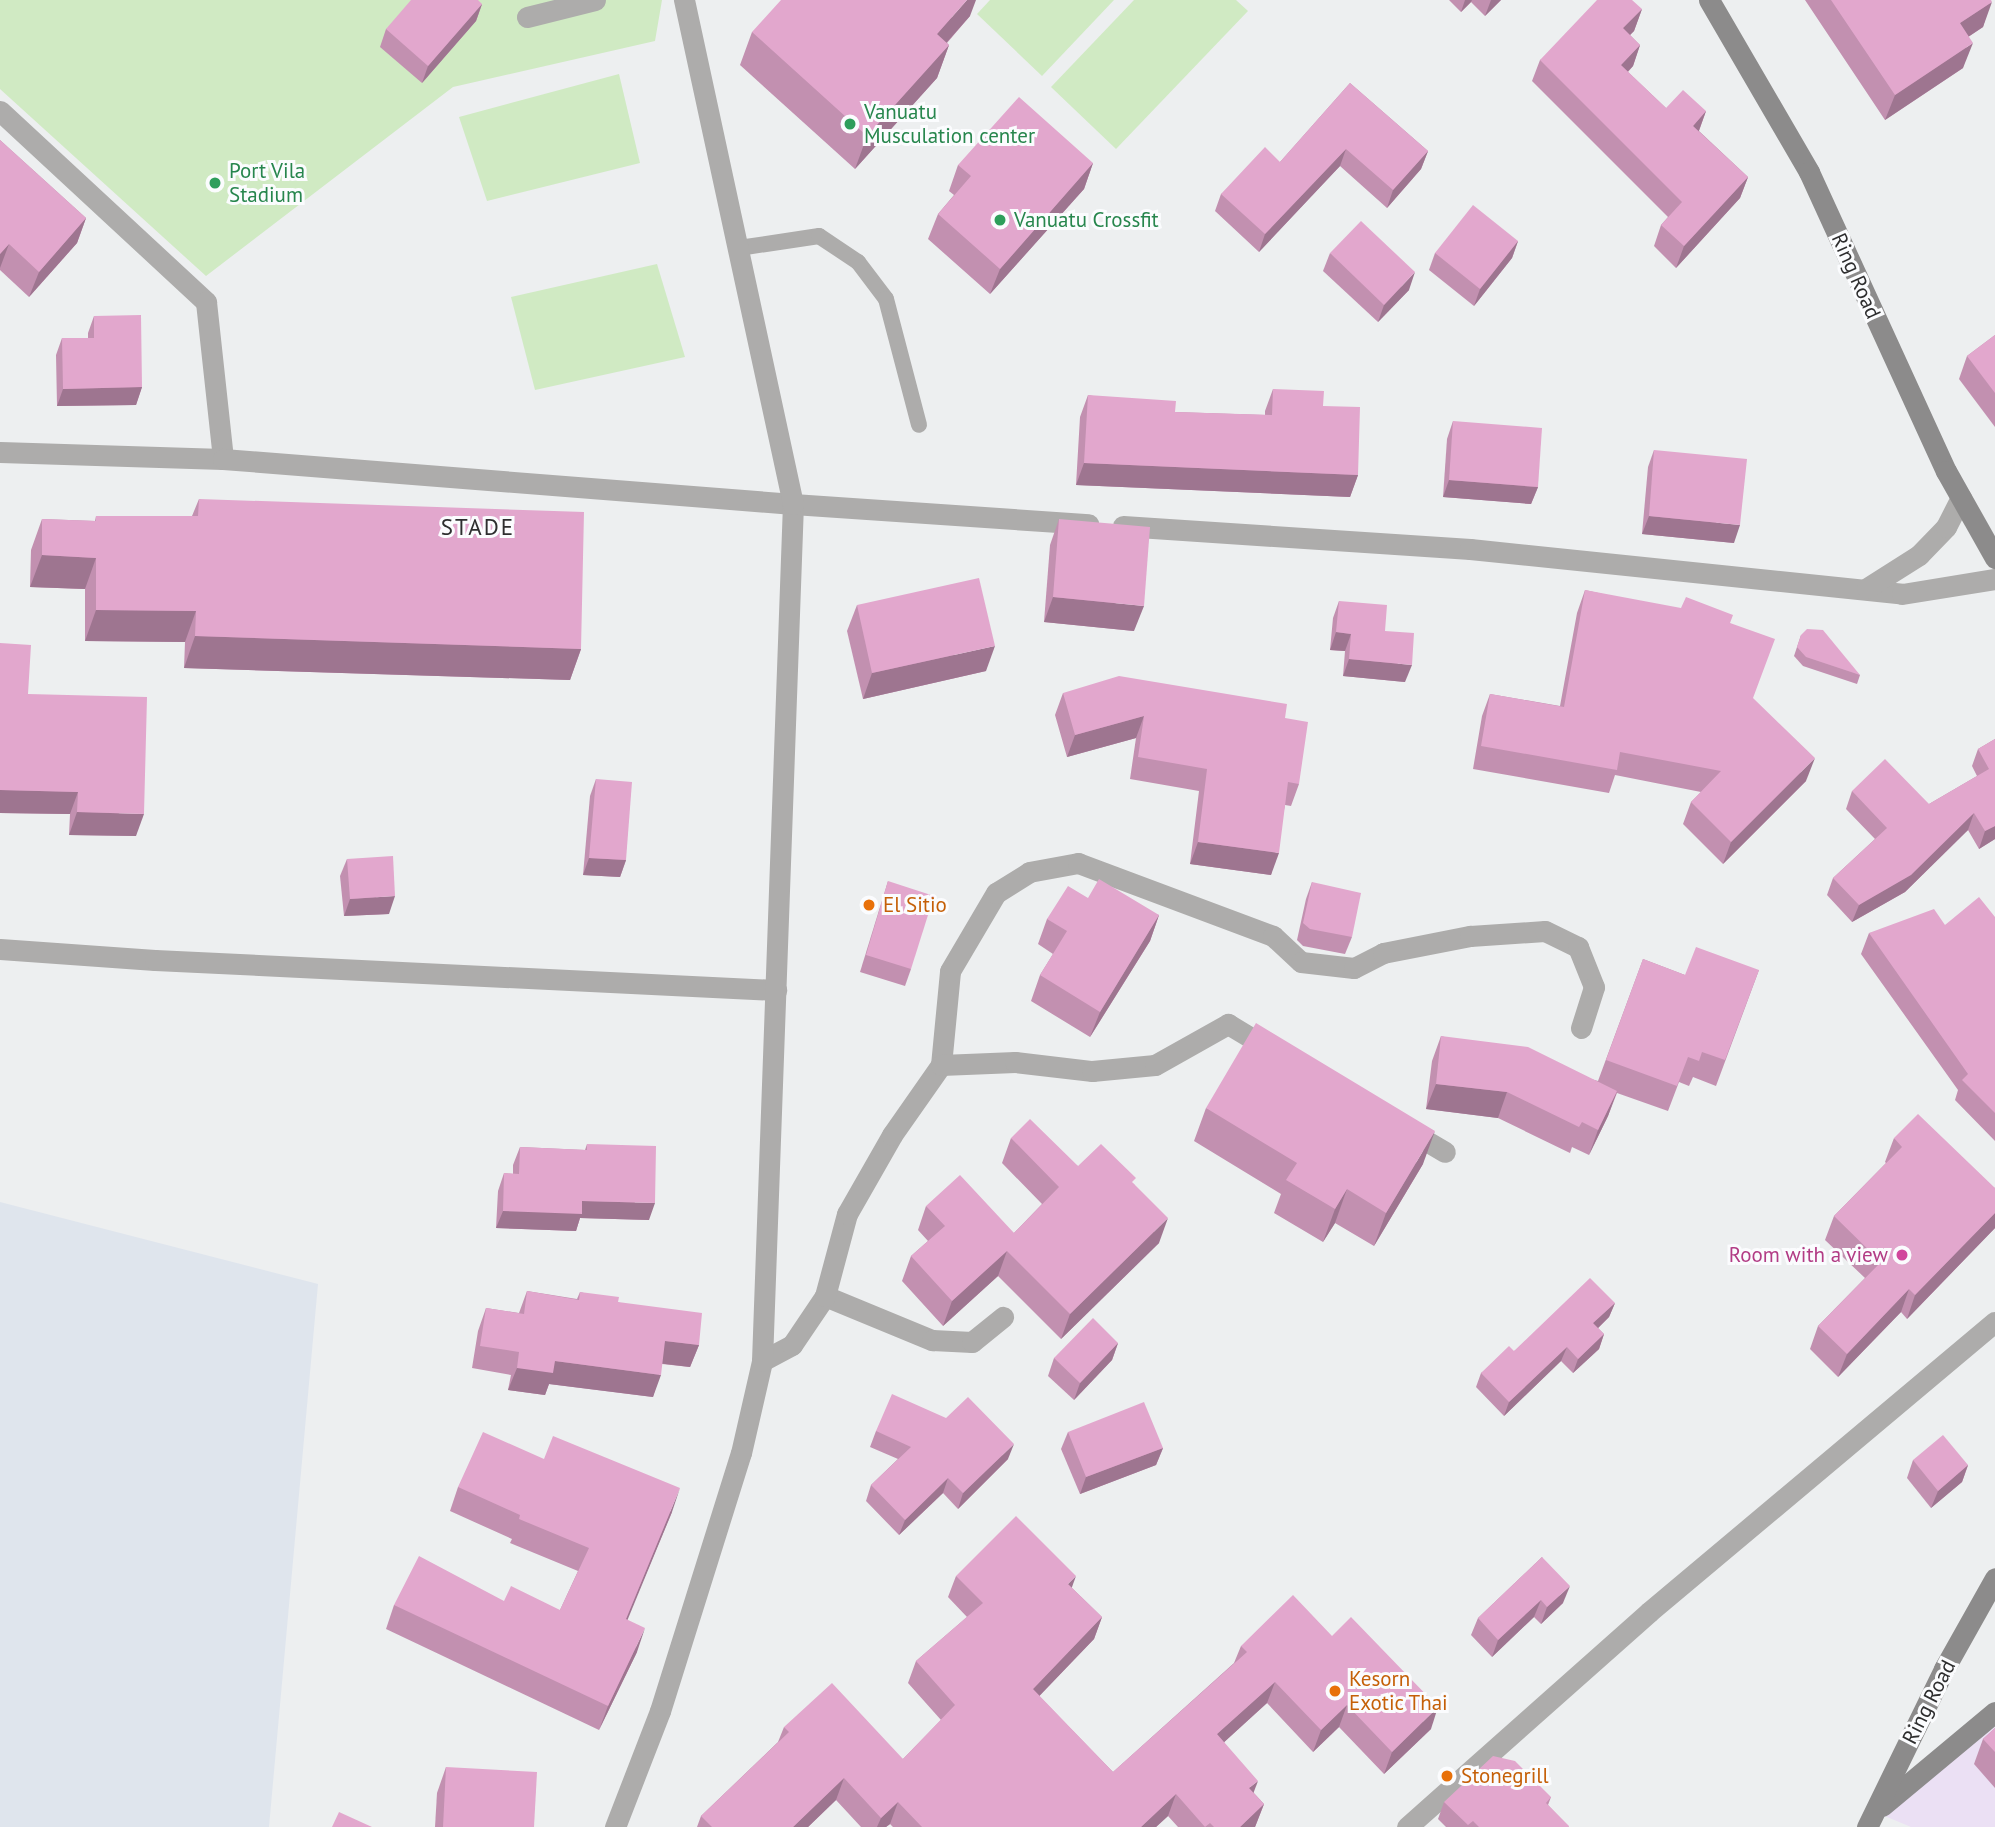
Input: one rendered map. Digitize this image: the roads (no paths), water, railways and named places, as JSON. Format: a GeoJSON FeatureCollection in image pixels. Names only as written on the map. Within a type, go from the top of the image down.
{"type":"FeatureCollection","features":[{"type":"Feature","properties":{"kind":"main road","name":"Ring Road"},"geometry":{"type":"LineString","coordinates":[[1709,0],[1809,172],[1961,498],[1995,558]]}},
{"type":"Feature","properties":{"kind":"main road","name":"Ring Road"},"geometry":{"type":"LineString","coordinates":[[1871,1819],[1944,1669],[1995,1578]]}},
{"type":"Feature","properties":{"kind":"main road"},"geometry":{"type":"LineString","coordinates":[[1871,1819],[1995,1712]]}},
{"type":"Feature","properties":{"kind":"street"},"geometry":{"type":"LineString","coordinates":[[527,17],[595,0]]}},
{"type":"Feature","properties":{"kind":"street"},"geometry":{"type":"LineString","coordinates":[[615,1827],[660,1711],[741,1453],[762,1361],[793,504],[684,0]]}},
{"type":"Feature","properties":{"kind":"street"},"geometry":{"type":"LineString","coordinates":[[0,111],[206,302],[223,459]]}},
{"type":"Feature","properties":{"kind":"street"},"geometry":{"type":"LineString","coordinates":[[0,452],[223,459],[793,504],[1470,549],[1867,588],[1902,594],[1995,579]]}},
{"type":"Feature","properties":{"kind":"street"},"geometry":{"type":"LineString","coordinates":[[1867,588],[1919,555],[1946,527],[1961,498]]}},
{"type":"Feature","properties":{"kind":"street"},"geometry":{"type":"LineString","coordinates":[[762,1361],[792,1345],[825,1296],[847,1214],[892,1135],[941,1065],[950,971],[996,893],[1029,872],[1078,863],[1273,936],[1301,962],[1354,968],[1384,953],[1470,936],[1545,931],[1578,947],[1594,987],[1581,1028]]}},
{"type":"Feature","properties":{"kind":"street"},"geometry":{"type":"LineString","coordinates":[[0,949],[155,960],[776,990]]}},
{"type":"Feature","properties":{"kind":"street"},"geometry":{"type":"LineString","coordinates":[[941,1065],[1015,1062],[1092,1071],[1155,1065],[1228,1024],[1289,1060]]}},
{"type":"Feature","properties":{"kind":"street"},"geometry":{"type":"LineString","coordinates":[[1385,1116],[1445,1152]]}},
{"type":"Feature","properties":{"kind":"street"},"geometry":{"type":"LineString","coordinates":[[825,1296],[932,1340],[972,1342],[1003,1317]]}},
{"type":"Feature","properties":{"kind":"street"},"geometry":{"type":"LineString","coordinates":[[1406,1827],[1648,1612],[1995,1322]]}},
{"type":"Feature","properties":{"kind":"lane"},"geometry":{"type":"LineString","coordinates":[[739,248],[818,236],[858,262],[886,299],[919,425]]}},
{"type":"Feature","properties":{"kind":"place","name":"Vanuatu Musculation center"},"geometry":{"type":"Point","coordinates":[850,124]}},
{"type":"Feature","properties":{"kind":"place","name":"Port Vila Stadium"},"geometry":{"type":"Point","coordinates":[215,183]}},
{"type":"Feature","properties":{"kind":"place","name":"Vanuatu Crossfit"},"geometry":{"type":"Point","coordinates":[1000,220]}},
{"type":"Feature","properties":{"kind":"place","name":"El Sitio"},"geometry":{"type":"Point","coordinates":[869,905]}},
{"type":"Feature","properties":{"kind":"place","name":"Room with a view"},"geometry":{"type":"Point","coordinates":[1902,1255]}},
{"type":"Feature","properties":{"kind":"place","name":"Kesorn Exotic Thai"},"geometry":{"type":"Point","coordinates":[1335,1691]}},
{"type":"Feature","properties":{"kind":"place","name":"Stonegrill"},"geometry":{"type":"Point","coordinates":[1447,1776]}},
{"type":"Feature","properties":{"kind":"district","name":"STADE"},"geometry":{"type":"Point","coordinates":[478,527]}}]}
